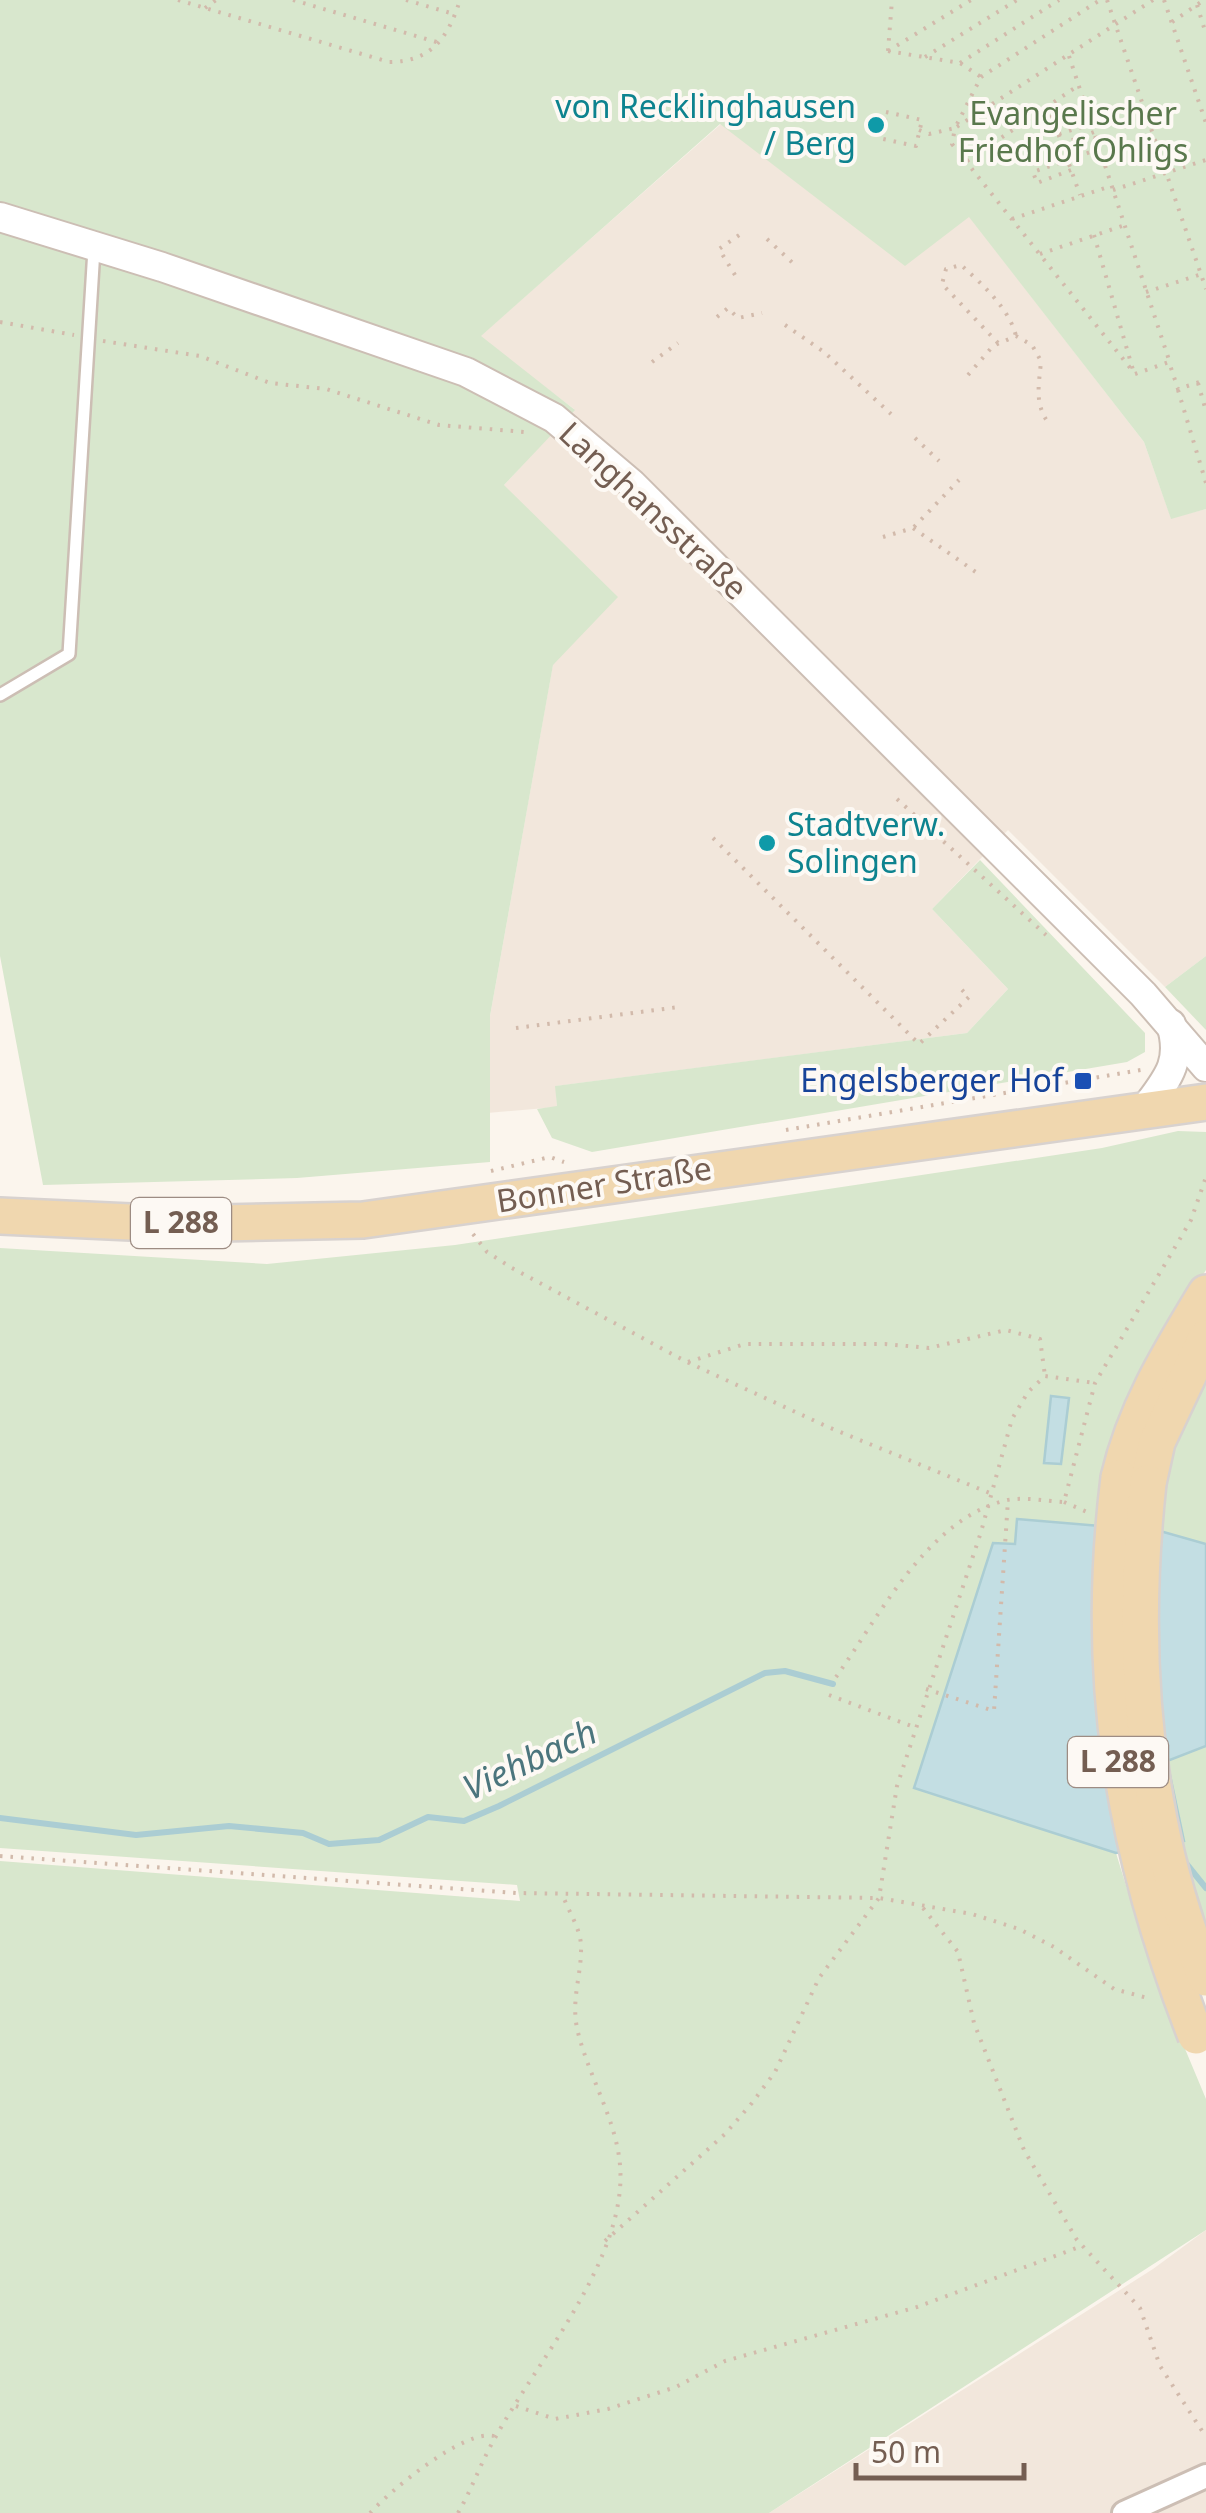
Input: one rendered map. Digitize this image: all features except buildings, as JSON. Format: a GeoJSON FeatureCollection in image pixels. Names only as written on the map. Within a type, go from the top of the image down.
{"type":"FeatureCollection","features":[{"type":"Feature","properties":{"kind":"main road","name":"Bonner Straße"},"geometry":{"type":"LineString","coordinates":[[0,1216],[174,1224],[363,1220],[1206,1102]]}},
{"type":"Feature","properties":{"kind":"main road","name":"L 288"},"geometry":{"type":"LineString","coordinates":[[1206,1293],[1155,1375],[1129,1432],[1147,1746],[1169,1862],[1206,1978]]}},
{"type":"Feature","properties":{"kind":"main road","name":"L 288"},"geometry":{"type":"LineString","coordinates":[[1201,2046],[1150,1911],[1116,1752],[1109,1574],[1133,1481],[1157,1442],[1206,1338]]}},
{"type":"Feature","properties":{"kind":"street","name":"Langhansstraße"},"geometry":{"type":"LineString","coordinates":[[0,217],[94,244],[396,345],[515,394],[554,418],[632,484],[1170,1022],[1206,1067]]}},
{"type":"Feature","properties":{"kind":"street"},"geometry":{"type":"LineString","coordinates":[[1144,1110],[1174,1069],[1177,1044],[1170,1022]]}},
{"type":"Feature","properties":{"kind":"street"},"geometry":{"type":"LineString","coordinates":[[1124,2513],[1206,2476]]}},
{"type":"Feature","properties":{"kind":"lane"},"geometry":{"type":"LineString","coordinates":[[0,695],[68,654],[94,244]]}},
{"type":"Feature","properties":{"kind":"path"},"geometry":{"type":"LineString","coordinates":[[178,0],[389,62],[418,60],[440,43],[460,0]]}},
{"type":"Feature","properties":{"kind":"path"},"geometry":{"type":"LineString","coordinates":[[205,8],[216,0]]}},
{"type":"Feature","properties":{"kind":"path"},"geometry":{"type":"LineString","coordinates":[[292,0],[440,43]]}},
{"type":"Feature","properties":{"kind":"path"},"geometry":{"type":"LineString","coordinates":[[406,0],[455,14]]}},
{"type":"Feature","properties":{"kind":"path"},"geometry":{"type":"LineString","coordinates":[[888,52],[892,0]]}},
{"type":"Feature","properties":{"kind":"path"},"geometry":{"type":"LineString","coordinates":[[888,52],[970,0]]}},
{"type":"Feature","properties":{"kind":"path"},"geometry":{"type":"LineString","coordinates":[[925,58],[1017,0]]}},
{"type":"Feature","properties":{"kind":"path"},"geometry":{"type":"LineString","coordinates":[[960,63],[1059,0]]}},
{"type":"Feature","properties":{"kind":"path"},"geometry":{"type":"LineString","coordinates":[[1134,374],[952,144],[955,128],[981,77],[1103,0],[1118,23],[1206,289]]}},
{"type":"Feature","properties":{"kind":"path"},"geometry":{"type":"LineString","coordinates":[[920,130],[929,134],[955,128],[1153,0]]}},
{"type":"Feature","properties":{"kind":"path"},"geometry":{"type":"LineString","coordinates":[[1164,0],[1206,124]]}},
{"type":"Feature","properties":{"kind":"path"},"geometry":{"type":"LineString","coordinates":[[1172,22],[1204,0]]}},
{"type":"Feature","properties":{"kind":"path"},"geometry":{"type":"LineString","coordinates":[[1197,5],[1206,34]]}},
{"type":"Feature","properties":{"kind":"path"},"geometry":{"type":"LineString","coordinates":[[888,52],[960,63],[981,77]]}},
{"type":"Feature","properties":{"kind":"path"},"geometry":{"type":"LineString","coordinates":[[1069,56],[1206,483]]}},
{"type":"Feature","properties":{"kind":"path"},"geometry":{"type":"LineString","coordinates":[[966,161],[1079,85]]}},
{"type":"Feature","properties":{"kind":"path"},"geometry":{"type":"LineString","coordinates":[[1048,105],[1081,196]]}},
{"type":"Feature","properties":{"kind":"path"},"geometry":{"type":"LineString","coordinates":[[886,112],[922,120],[920,130],[916,146],[882,140],[886,112]]}},
{"type":"Feature","properties":{"kind":"path"},"geometry":{"type":"LineString","coordinates":[[1055,124],[1088,113]]}},
{"type":"Feature","properties":{"kind":"path"},"geometry":{"type":"LineString","coordinates":[[1059,134],[1091,124]]}},
{"type":"Feature","properties":{"kind":"path"},"geometry":{"type":"LineString","coordinates":[[1062,144],[1094,132]]}},
{"type":"Feature","properties":{"kind":"path"},"geometry":{"type":"LineString","coordinates":[[1064,151],[1096,140]]}},
{"type":"Feature","properties":{"kind":"path"},"geometry":{"type":"LineString","coordinates":[[1071,170],[1037,182],[1033,172],[1099,149]]}},
{"type":"Feature","properties":{"kind":"path"},"geometry":{"type":"LineString","coordinates":[[1012,218],[1206,160]]}},
{"type":"Feature","properties":{"kind":"path"},"geometry":{"type":"LineString","coordinates":[[1040,254],[1124,225]]}},
{"type":"Feature","properties":{"kind":"path"},"geometry":{"type":"LineString","coordinates":[[735,275],[719,249],[744,231]]}},
{"type":"Feature","properties":{"kind":"path"},"geometry":{"type":"LineString","coordinates":[[1094,235],[1134,374]]}},
{"type":"Feature","properties":{"kind":"path"},"geometry":{"type":"LineString","coordinates":[[767,239],[795,265]]}},
{"type":"Feature","properties":{"kind":"path"},"geometry":{"type":"LineString","coordinates":[[996,344],[942,284],[946,269],[962,265],[1010,319],[1016,336],[1038,353],[1040,410],[1050,424]]}},
{"type":"Feature","properties":{"kind":"path"},"geometry":{"type":"LineString","coordinates":[[1146,292],[1201,274]]}},
{"type":"Feature","properties":{"kind":"path"},"geometry":{"type":"LineString","coordinates":[[717,316],[728,308],[738,318],[762,313]]}},
{"type":"Feature","properties":{"kind":"path"},"geometry":{"type":"LineString","coordinates":[[0,322],[200,356],[270,383],[326,389],[440,425],[494,430]]}},
{"type":"Feature","properties":{"kind":"path"},"geometry":{"type":"LineString","coordinates":[[785,326],[824,352],[891,414]]}},
{"type":"Feature","properties":{"kind":"path"},"geometry":{"type":"LineString","coordinates":[[968,375],[996,344],[1016,336]]}},
{"type":"Feature","properties":{"kind":"path"},"geometry":{"type":"LineString","coordinates":[[652,362],[678,343]]}},
{"type":"Feature","properties":{"kind":"path"},"geometry":{"type":"LineString","coordinates":[[1134,374],[1169,362]]}},
{"type":"Feature","properties":{"kind":"path"},"geometry":{"type":"LineString","coordinates":[[1178,389],[1206,380]]}},
{"type":"Feature","properties":{"kind":"path"},"geometry":{"type":"LineString","coordinates":[[1198,383],[1206,411]]}},
{"type":"Feature","properties":{"kind":"path"},"geometry":{"type":"LineString","coordinates":[[915,438],[939,461]]}},
{"type":"Feature","properties":{"kind":"path"},"geometry":{"type":"LineString","coordinates":[[883,537],[913,528],[959,480]]}},
{"type":"Feature","properties":{"kind":"path"},"geometry":{"type":"LineString","coordinates":[[913,528],[980,575]]}},
{"type":"Feature","properties":{"kind":"path"},"geometry":{"type":"LineString","coordinates":[[897,800],[962,862]]}},
{"type":"Feature","properties":{"kind":"path"},"geometry":{"type":"LineString","coordinates":[[713,838],[919,1044],[968,997],[960,988]]}},
{"type":"Feature","properties":{"kind":"path"},"geometry":{"type":"LineString","coordinates":[[516,1028],[678,1008]]}},
{"type":"Feature","properties":{"kind":"path"},"geometry":{"type":"LineString","coordinates":[[785,1130],[1146,1069]]}},
{"type":"Feature","properties":{"kind":"path"},"geometry":{"type":"LineString","coordinates":[[484,1174],[550,1158],[574,1164]]}},
{"type":"Feature","properties":{"kind":"path"},"geometry":{"type":"LineString","coordinates":[[1064,1502],[1095,1382],[1190,1220],[1206,1177]]}},
{"type":"Feature","properties":{"kind":"path"},"geometry":{"type":"LineString","coordinates":[[472,1238],[512,1268],[686,1362],[828,1428],[992,1494]]}},
{"type":"Feature","properties":{"kind":"path"},"geometry":{"type":"LineString","coordinates":[[686,1362],[745,1344],[885,1344],[928,1348],[1006,1330],[1040,1339],[1045,1376]]}},
{"type":"Feature","properties":{"kind":"path"},"geometry":{"type":"LineString","coordinates":[[1045,1376],[1095,1382]]}},
{"type":"Feature","properties":{"kind":"path"},"geometry":{"type":"LineString","coordinates":[[606,2241],[725,2134],[752,2103],[776,2072],[819,1978],[879,1898],[897,1786],[926,1689],[989,1506],[1012,1419],[1028,1392],[1045,1376]]}},
{"type":"Feature","properties":{"kind":"path"},"geometry":{"type":"LineString","coordinates":[[926,1689],[994,1711],[1008,1500]]}},
{"type":"Feature","properties":{"kind":"path"},"geometry":{"type":"LineString","coordinates":[[836,1677],[924,1556],[989,1506],[1008,1500],[1064,1502],[1100,1518]]}},
{"type":"Feature","properties":{"kind":"path"},"geometry":{"type":"LineString","coordinates":[[829,1695],[914,1727]]}},
{"type":"Feature","properties":{"kind":"path"},"geometry":{"type":"LineString","coordinates":[[0,1856],[563,1896],[879,1898],[972,1914],[1019,1929],[1054,1947],[1114,1989],[1158,2000]]}},
{"type":"Feature","properties":{"kind":"path"},"geometry":{"type":"LineString","coordinates":[[458,2513],[495,2436],[590,2278],[619,2198],[619,2154],[582,2049],[572,2002],[582,1946],[563,1896]]}},
{"type":"Feature","properties":{"kind":"path"},"geometry":{"type":"LineString","coordinates":[[923,1908],[958,1952],[974,2023],[1013,2123],[1082,2246],[1140,2308],[1160,2366],[1206,2437]]}},
{"type":"Feature","properties":{"kind":"path"},"geometry":{"type":"LineString","coordinates":[[516,2406],[555,2419],[608,2409],[676,2387],[725,2361],[917,2308],[1082,2246]]}},
{"type":"Feature","properties":{"kind":"path"},"geometry":{"type":"LineString","coordinates":[[370,2513],[458,2444],[478,2434],[495,2436]]}},
{"type":"Feature","properties":{"kind":"shaded area"},"geometry":{"type":"Polygon","coordinates":[[[721,124],[905,265],[969,216],[1144,442],[1171,518],[1206,509],[1206,956],[1165,987],[1008,830],[932,909],[1008,989],[967,1033],[556,1086],[557,1107],[487,1113],[490,1016],[553,664],[504,485],[574,409],[479,337],[721,124]]]}},
{"type":"Feature","properties":{"kind":"shaded area"},"geometry":{"type":"Polygon","coordinates":[[[1206,2230],[1206,2513],[769,2513],[1153,2269],[1206,2230]]]}},
{"type":"Feature","properties":{"kind":"green space","name":"Evangelischer Friedhof Ohligs"},"geometry":{"type":"Polygon","coordinates":[[[0,0],[1206,0],[1206,509],[1171,519],[1144,442],[969,217],[905,266],[720,124],[481,336],[575,410],[504,485],[618,597],[553,665],[490,1016],[490,1162],[297,1178],[43,1185],[0,956],[0,0]]]}},
{"type":"Feature","properties":{"kind":"green space"},"geometry":{"type":"Polygon","coordinates":[[[980,860],[1145,1033],[1145,1052],[1127,1062],[592,1152],[552,1138],[537,1109],[557,1106],[555,1086],[967,1033],[1008,989],[932,909],[980,860]]]}},
{"type":"Feature","properties":{"kind":"green space"},"geometry":{"type":"Polygon","coordinates":[[[1206,956],[1206,1030],[1165,987],[1206,956]]]}},
{"type":"Feature","properties":{"kind":"green space"},"geometry":{"type":"Polygon","coordinates":[[[1178,1131],[1206,1132],[1206,1270],[1161,1341],[1116,1853],[1152,1970],[1206,2099],[1206,2230],[769,2513],[0,2513],[0,1861],[520,1901],[517,1885],[0,1848],[0,1248],[267,1264],[455,1245],[1102,1148],[1178,1131]]]}},
{"type":"Feature","properties":{"kind":"green space"},"geometry":{"type":"Polygon","coordinates":[[[1206,1369],[1206,1927],[1175,1817],[1166,1760],[1158,1553],[1174,1439],[1206,1369]]]}},
{"type":"Feature","properties":{"kind":"water"},"geometry":{"type":"Polygon","coordinates":[[[1051,1396],[1069,1398],[1061,1464],[1044,1463],[1051,1396]]]}},
{"type":"Feature","properties":{"kind":"water"},"geometry":{"type":"Polygon","coordinates":[[[1017,1519],[1160,1531],[1206,1544],[1206,1746],[1167,1761],[1184,1841],[1116,1853],[914,1788],[993,1543],[1015,1544],[1017,1519]]]}},
{"type":"Feature","properties":{"kind":"waterway","name":"Viehbach"},"geometry":{"type":"LineString","coordinates":[[0,1818],[136,1835],[229,1826],[303,1833],[329,1844],[379,1840],[428,1817],[464,1821],[499,1806],[765,1673],[785,1671],[833,1684]]}},
{"type":"Feature","properties":{"kind":"waterway","name":"Viehbach"},"geometry":{"type":"LineString","coordinates":[[1185,1862],[1206,1888]]}},
{"type":"Feature","properties":{"kind":"place","name":"von Recklinghausen / Berg"},"geometry":{"type":"Point","coordinates":[876,125]}},
{"type":"Feature","properties":{"kind":"place","name":"Stadtverw. Solingen"},"geometry":{"type":"Point","coordinates":[767,843]}},
{"type":"Feature","properties":{"kind":"place","name":"Engelsberger Hof"},"geometry":{"type":"Point","coordinates":[1083,1081]}}]}
